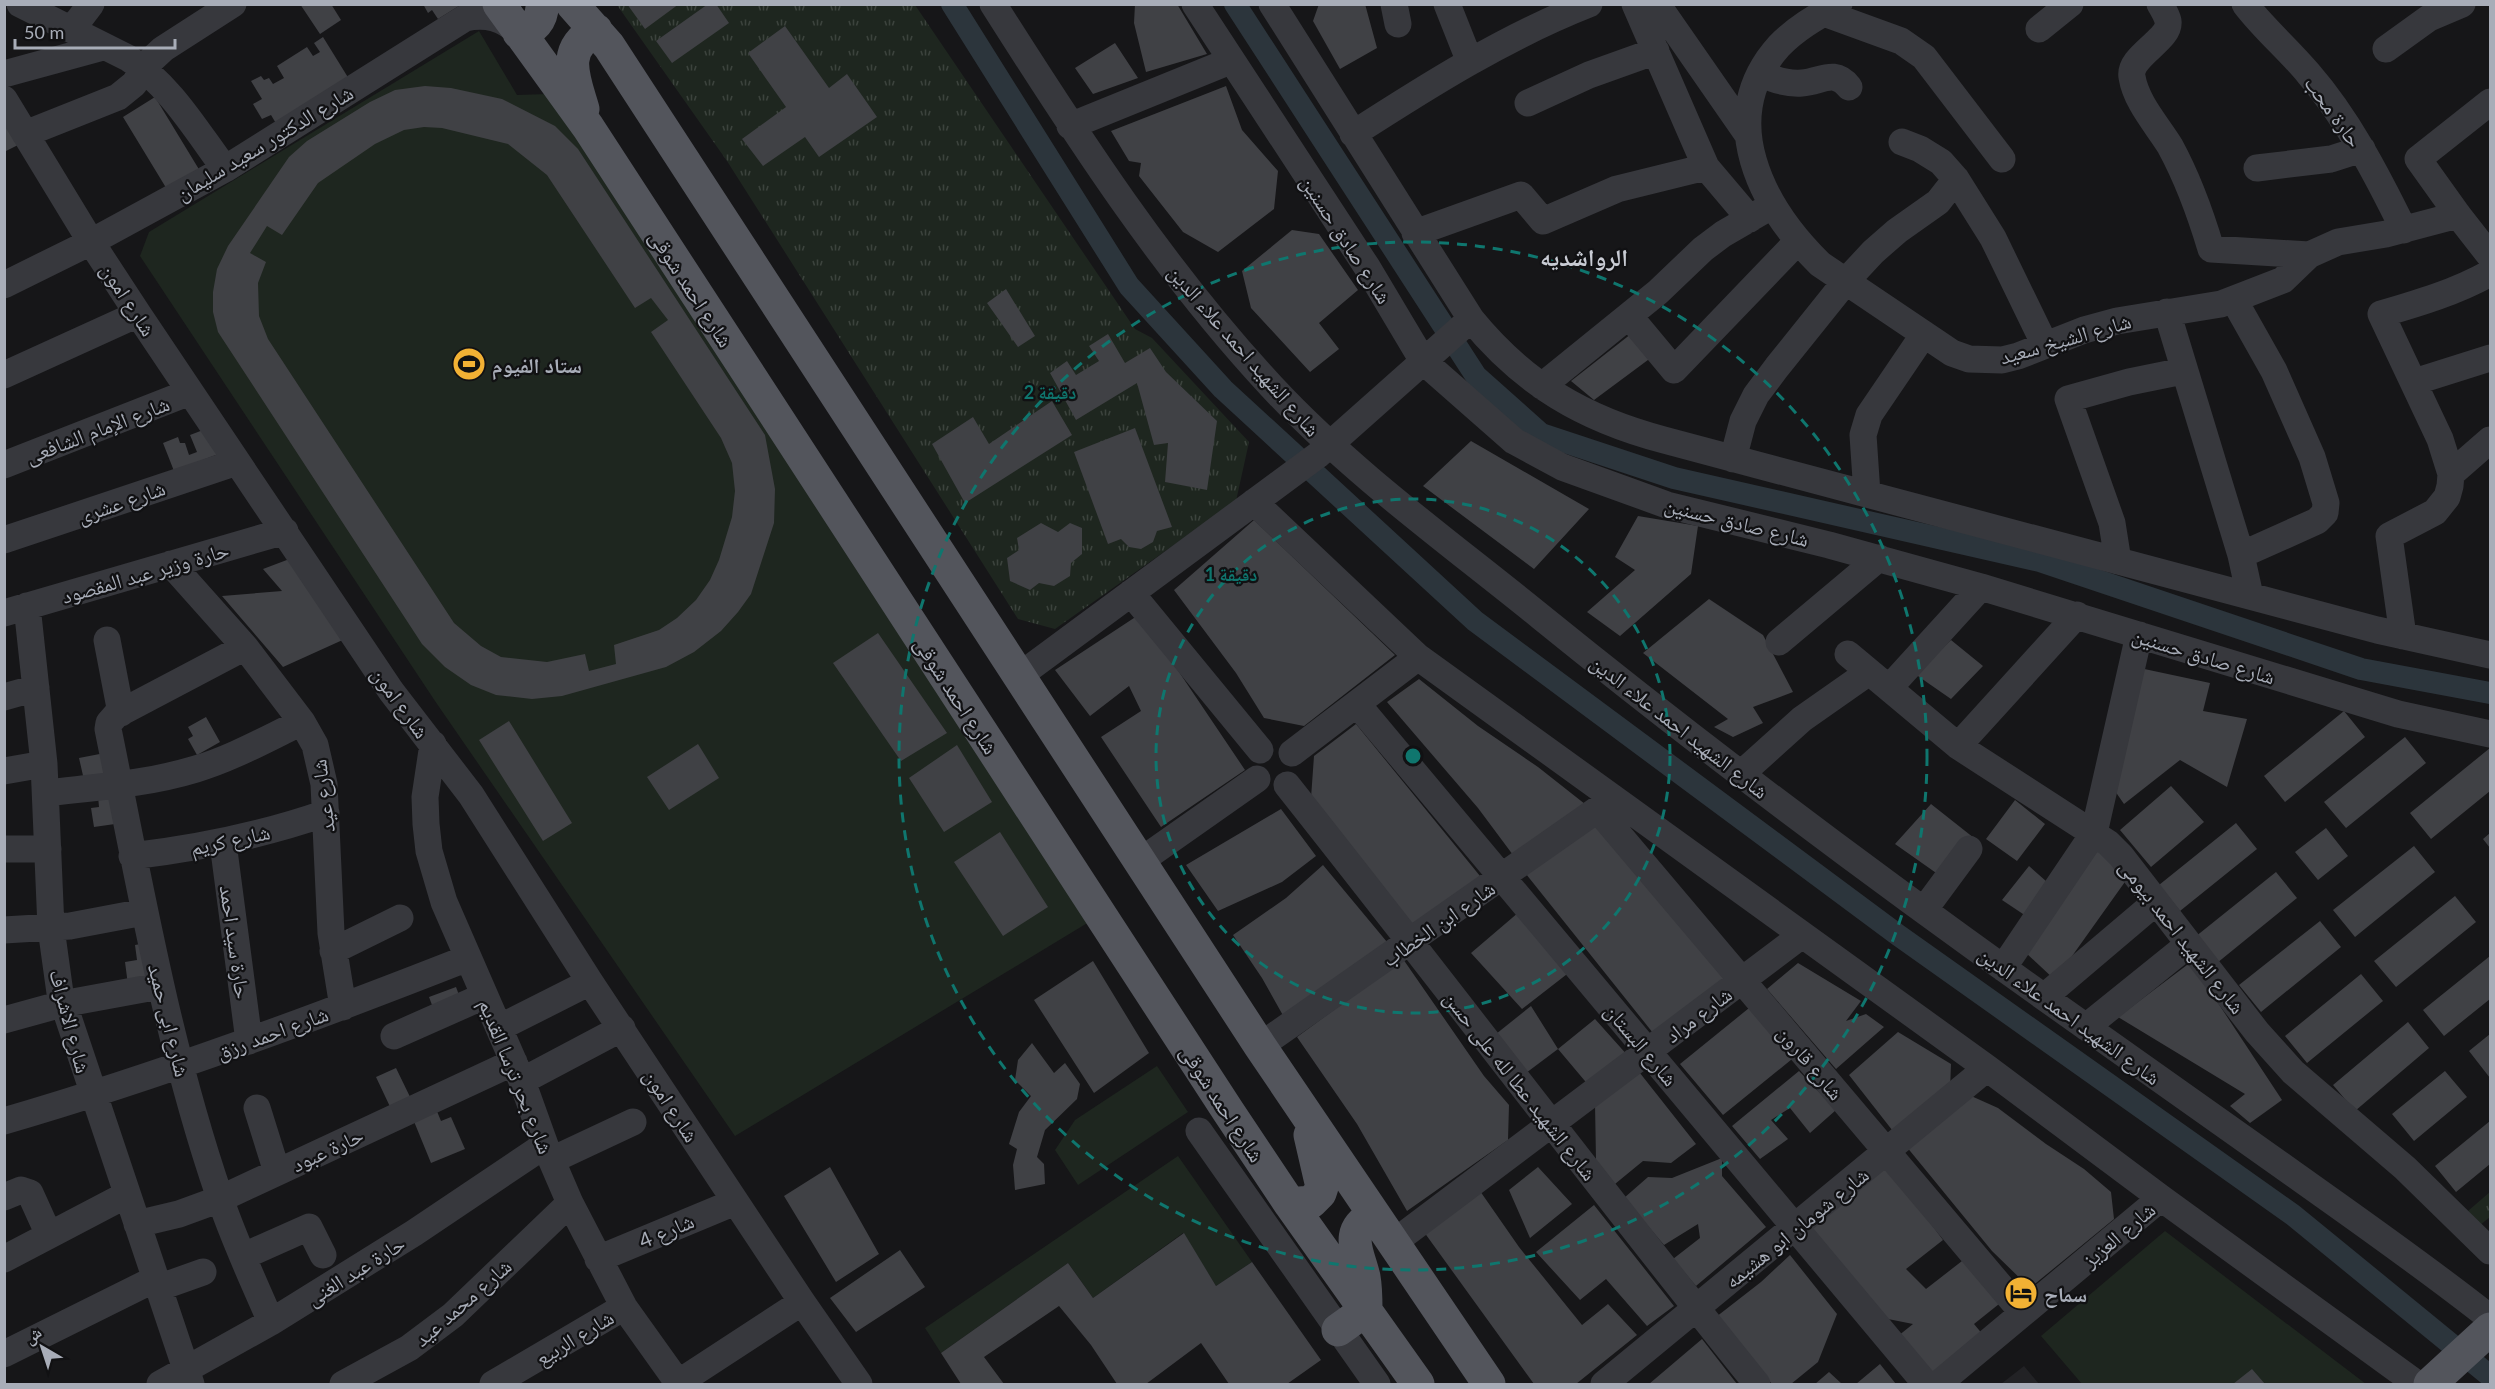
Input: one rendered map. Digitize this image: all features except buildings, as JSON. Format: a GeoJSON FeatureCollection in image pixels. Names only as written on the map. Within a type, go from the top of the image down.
{"type":"FeatureCollection","features":[{"type":"Feature","properties":{"kind":"main road","name":"شارع احمد شوقى"},"geometry":{"type":"LineString","coordinates":[[499,4],[588,127],[1290,1204],[1418,1384]]}},
{"type":"Feature","properties":{"kind":"main road"},"geometry":{"type":"LineString","coordinates":[[519,33],[535,26],[540,18],[542,4]]}},
{"type":"Feature","properties":{"kind":"main road"},"geometry":{"type":"LineString","coordinates":[[572,4],[596,30],[1260,1046],[1490,1384]]}},
{"type":"Feature","properties":{"kind":"main road"},"geometry":{"type":"LineString","coordinates":[[588,127],[572,62],[577,46],[596,30]]}},
{"type":"Feature","properties":{"kind":"main road"},"geometry":{"type":"LineString","coordinates":[[1290,1204],[1311,1202],[1320,1193],[1322,1187],[1303,1110]]}},
{"type":"Feature","properties":{"kind":"main road"},"geometry":{"type":"LineString","coordinates":[[1338,1330],[1365,1310],[1365,1280],[1354,1239],[1361,1224],[1374,1215]]}},
{"type":"Feature","properties":{"kind":"main road"},"geometry":{"type":"LineString","coordinates":[[2431,1380],[2486,1330]]}},
{"type":"Feature","properties":{"kind":"street"},"geometry":{"type":"LineString","coordinates":[[20,4],[144,68],[162,85],[225,169]]}},
{"type":"Feature","properties":{"kind":"street"},"geometry":{"type":"LineString","coordinates":[[72,29],[91,4]]}},
{"type":"Feature","properties":{"kind":"street"},"geometry":{"type":"LineString","coordinates":[[25,134],[118,97],[134,84],[144,68],[163,49],[232,4]]}},
{"type":"Feature","properties":{"kind":"street","name":"شارع الشهيد احمد علاء الدين"},"geometry":{"type":"LineString","coordinates":[[993,4],[1070,126],[1136,221],[1198,303],[1272,387],[1323,450],[1741,774],[1924,910],[2431,1272],[2486,1330]]}},
{"type":"Feature","properties":{"kind":"street","name":"شارع صادق حسنين"},"geometry":{"type":"LineString","coordinates":[[1195,4],[1230,61],[1367,267],[1430,355],[1514,441],[1562,467],[1667,505],[1879,558],[2077,615],[2398,714],[2490,734]]}},
{"type":"Feature","properties":{"kind":"street"},"geometry":{"type":"LineString","coordinates":[[1272,4],[1415,232],[1466,323],[1542,386],[1575,407],[1633,432],[2403,636],[2490,655]]}},
{"type":"Feature","properties":{"kind":"street"},"geometry":{"type":"LineString","coordinates":[[1447,4],[1470,62]]}},
{"type":"Feature","properties":{"kind":"street"},"geometry":{"type":"LineString","coordinates":[[1353,134],[1470,62],[1548,20],[1589,4]]}},
{"type":"Feature","properties":{"kind":"street"},"geometry":{"type":"LineString","coordinates":[[1635,4],[1706,167],[1750,219]]}},
{"type":"Feature","properties":{"kind":"street"},"geometry":{"type":"LineString","coordinates":[[1657,4],[1748,135]]}},
{"type":"Feature","properties":{"kind":"street"},"geometry":{"type":"LineString","coordinates":[[2039,29],[2070,4]]}},
{"type":"Feature","properties":{"kind":"street"},"geometry":{"type":"LineString","coordinates":[[2160,4],[2168,20],[2167,29],[2137,62],[2132,70],[2132,77],[2138,93],[2188,181],[2211,249],[2309,255]]}},
{"type":"Feature","properties":{"kind":"street","name":"حارة محب"},"geometry":{"type":"LineString","coordinates":[[2245,4],[2309,74],[2362,149],[2404,230]]}},
{"type":"Feature","properties":{"kind":"street"},"geometry":{"type":"LineString","coordinates":[[2386,49],[2429,18],[2462,4]]}},
{"type":"Feature","properties":{"kind":"street"},"geometry":{"type":"LineString","coordinates":[[1816,12],[1901,41],[1924,57],[2002,159]]}},
{"type":"Feature","properties":{"kind":"street","name":"شارع الشيخ سعيد"},"geometry":{"type":"LineString","coordinates":[[1816,12],[1779,46],[1761,73],[1752,97],[1748,135],[1750,154],[1757,174],[1773,205],[1798,241],[1820,264],[1952,353],[1986,361],[2018,356],[2084,330],[2117,321],[2204,308],[2234,300],[2283,280],[2309,255],[2338,242],[2404,230],[2458,215]]}},
{"type":"Feature","properties":{"kind":"street","name":"شارع الدكتور سعيد سليمان"},"geometry":{"type":"LineString","coordinates":[[4,285],[91,242],[225,169],[465,18],[485,16],[495,18],[504,21],[519,33]]}},
{"type":"Feature","properties":{"kind":"street"},"geometry":{"type":"LineString","coordinates":[[4,74],[103,47]]}},
{"type":"Feature","properties":{"kind":"street"},"geometry":{"type":"LineString","coordinates":[[1528,103],[1589,75],[1656,51]]}},
{"type":"Feature","properties":{"kind":"street"},"geometry":{"type":"LineString","coordinates":[[1070,126],[1230,61]]}},
{"type":"Feature","properties":{"kind":"street"},"geometry":{"type":"LineString","coordinates":[[1761,73],[1792,83],[1805,83],[1834,76],[1849,87]]}},
{"type":"Feature","properties":{"kind":"street","name":"شارع امون"},"geometry":{"type":"LineString","coordinates":[[4,99],[91,242],[138,314],[391,691],[471,795],[590,982],[735,1202],[860,1384]]}},
{"type":"Feature","properties":{"kind":"street"},"geometry":{"type":"LineString","coordinates":[[2489,248],[2458,215],[2418,159],[2490,102]]}},
{"type":"Feature","properties":{"kind":"street"},"geometry":{"type":"LineString","coordinates":[[1902,142],[1920,149],[1941,162],[1956,178],[1993,238],[2045,345]]}},
{"type":"Feature","properties":{"kind":"street"},"geometry":{"type":"LineString","coordinates":[[2257,168],[2331,159],[2362,149]]}},
{"type":"Feature","properties":{"kind":"street"},"geometry":{"type":"LineString","coordinates":[[1415,232],[1521,195],[1543,221],[1617,189],[1706,167]]}},
{"type":"Feature","properties":{"kind":"street"},"geometry":{"type":"LineString","coordinates":[[1733,459],[1743,421],[1756,395],[1846,281],[1897,231],[1938,202],[1956,178]]}},
{"type":"Feature","properties":{"kind":"street"},"geometry":{"type":"LineString","coordinates":[[1542,386],[1629,316],[1703,249],[1773,205]]}},
{"type":"Feature","properties":{"kind":"street"},"geometry":{"type":"LineString","coordinates":[[1629,316],[1674,370],[1798,241]]}},
{"type":"Feature","properties":{"kind":"street"},"geometry":{"type":"LineString","coordinates":[[2403,636],[2389,536],[2435,512],[2447,496],[2451,474],[2440,440],[2381,314],[2434,298],[2470,284],[2490,273]]}},
{"type":"Feature","properties":{"kind":"street"},"geometry":{"type":"LineString","coordinates":[[2234,300],[2294,414],[2312,457],[2326,503],[2325,513],[2317,521],[2241,555]]}},
{"type":"Feature","properties":{"kind":"street"},"geometry":{"type":"LineString","coordinates":[[2167,312],[2183,371],[2241,555],[2250,596]]}},
{"type":"Feature","properties":{"kind":"street"},"geometry":{"type":"LineString","coordinates":[[4,375],[138,314]]}},
{"type":"Feature","properties":{"kind":"street"},"geometry":{"type":"LineString","coordinates":[[1019,676],[1323,450],[1466,323]]}},
{"type":"Feature","properties":{"kind":"street"},"geometry":{"type":"LineString","coordinates":[[1867,494],[1863,435],[1869,415],[1924,334]]}},
{"type":"Feature","properties":{"kind":"street"},"geometry":{"type":"LineString","coordinates":[[2414,382],[2490,358]]}},
{"type":"Feature","properties":{"kind":"street"},"geometry":{"type":"LineString","coordinates":[[2118,561],[2112,523],[2068,399],[2129,382],[2183,371]]}},
{"type":"Feature","properties":{"kind":"street","name":"شارع الإمام الشافعى"},"geometry":{"type":"LineString","coordinates":[[4,465],[190,392]]}},
{"type":"Feature","properties":{"kind":"street"},"geometry":{"type":"LineString","coordinates":[[2451,474],[2490,440]]}},
{"type":"Feature","properties":{"kind":"street","name":"شارع عشرى"},"geometry":{"type":"LineString","coordinates":[[4,540],[237,462]]}},
{"type":"Feature","properties":{"kind":"street"},"geometry":{"type":"LineString","coordinates":[[1259,498],[1418,657],[1606,804],[1802,935],[1987,1068],[2161,1198],[2431,1380]]}},
{"type":"Feature","properties":{"kind":"street","name":"حارة وزير عبد المقصود"},"geometry":{"type":"LineString","coordinates":[[16,609],[285,531]]}},
{"type":"Feature","properties":{"kind":"street"},"geometry":{"type":"LineString","coordinates":[[1779,642],[1879,558]]}},
{"type":"Feature","properties":{"kind":"street","name":"شارع عيد"},"geometry":{"type":"LineString","coordinates":[[171,564],[245,647],[302,722],[319,758],[326,813],[333,951],[343,1007]]}},
{"type":"Feature","properties":{"kind":"street"},"geometry":{"type":"LineString","coordinates":[[1741,774],[1802,719],[1879,680],[1981,587]]}},
{"type":"Feature","properties":{"kind":"street"},"geometry":{"type":"LineString","coordinates":[[1131,593],[1260,750]]}},
{"type":"Feature","properties":{"kind":"street","name":"شارع الاشراف"},"geometry":{"type":"LineString","coordinates":[[16,609],[36,688],[46,793],[51,928],[62,1004],[189,1378]]}},
{"type":"Feature","properties":{"kind":"street"},"geometry":{"type":"LineString","coordinates":[[1958,746],[2077,615]]}},
{"type":"Feature","properties":{"kind":"street"},"geometry":{"type":"LineString","coordinates":[[2003,968],[2094,833],[2139,635]]}},
{"type":"Feature","properties":{"kind":"street"},"geometry":{"type":"LineString","coordinates":[[107,640],[121,713],[245,647]]}},
{"type":"Feature","properties":{"kind":"street","name":"شارع الشهيد احمد بيومى"},"geometry":{"type":"LineString","coordinates":[[1848,654],[1958,746],[2094,833],[2121,856],[2257,1032],[2293,1072],[2430,1191],[2490,1251]]}},
{"type":"Feature","properties":{"kind":"street"},"geometry":{"type":"LineString","coordinates":[[1292,753],[1418,657]]}},
{"type":"Feature","properties":{"kind":"street"},"geometry":{"type":"LineString","coordinates":[[4,697],[36,688]]}},
{"type":"Feature","properties":{"kind":"street","name":"شارع البستان"},"geometry":{"type":"LineString","coordinates":[[1357,704],[1926,1384]]}},
{"type":"Feature","properties":{"kind":"street","name":"شارع ابى حميد"},"geometry":{"type":"LineString","coordinates":[[121,713],[111,719],[108,729],[160,986],[180,1065],[220,1199],[271,1322]]}},
{"type":"Feature","properties":{"kind":"street"},"geometry":{"type":"LineString","coordinates":[[46,793],[146,781],[199,768],[302,722]]}},
{"type":"Feature","properties":{"kind":"street","name":"شارع بحر ترسا القديم"},"geometry":{"type":"LineString","coordinates":[[433,744],[425,797],[429,851],[444,902],[518,1072],[570,1203],[624,1307],[678,1384]]}},
{"type":"Feature","properties":{"kind":"street"},"geometry":{"type":"LineString","coordinates":[[1273,744],[1280,745],[1292,753],[1297,766],[1296,774],[1287,785],[1274,789],[1261,784],[1253,767],[1260,750],[1273,744]]}},
{"type":"Feature","properties":{"kind":"street"},"geometry":{"type":"LineString","coordinates":[[4,771],[44,764]]}},
{"type":"Feature","properties":{"kind":"street"},"geometry":{"type":"LineString","coordinates":[[1140,862],[1257,779]]}},
{"type":"Feature","properties":{"kind":"street","name":"شارع الشهيد عطا لله على حسن"},"geometry":{"type":"LineString","coordinates":[[1287,785],[1411,941],[1550,1125],[1757,1384]]}},
{"type":"Feature","properties":{"kind":"street","name":"شارع ابن الخطاب"},"geometry":{"type":"LineString","coordinates":[[1260,1046],[1606,804]]}},
{"type":"Feature","properties":{"kind":"street","name":"شارع قارون"},"geometry":{"type":"LineString","coordinates":[[1606,804],[1742,981],[2023,1313]]}},
{"type":"Feature","properties":{"kind":"street","name":"شارع كريم"},"geometry":{"type":"LineString","coordinates":[[132,856],[223,843],[326,813]]}},
{"type":"Feature","properties":{"kind":"street","name":"حارة سيد احمد"},"geometry":{"type":"LineString","coordinates":[[223,843],[249,1041]]}},
{"type":"Feature","properties":{"kind":"street"},"geometry":{"type":"LineString","coordinates":[[4,849],[48,849]]}},
{"type":"Feature","properties":{"kind":"street"},"geometry":{"type":"LineString","coordinates":[[1924,910],[1969,849]]}},
{"type":"Feature","properties":{"kind":"street"},"geometry":{"type":"LineString","coordinates":[[2044,997],[2156,902]]}},
{"type":"Feature","properties":{"kind":"street"},"geometry":{"type":"LineString","coordinates":[[4,930],[51,928],[144,912]]}},
{"type":"Feature","properties":{"kind":"street"},"geometry":{"type":"LineString","coordinates":[[333,951],[400,918]]}},
{"type":"Feature","properties":{"kind":"street","name":"شارع مراد"},"geometry":{"type":"LineString","coordinates":[[1393,1243],[1802,935]]}},
{"type":"Feature","properties":{"kind":"street"},"geometry":{"type":"LineString","coordinates":[[2086,1027],[2188,944]]}},
{"type":"Feature","properties":{"kind":"street","name":"شارع احمد رزق"},"geometry":{"type":"LineString","coordinates":[[4,1121],[93,1095],[249,1041],[468,958]]}},
{"type":"Feature","properties":{"kind":"street"},"geometry":{"type":"LineString","coordinates":[[499,1028],[590,982]]}},
{"type":"Feature","properties":{"kind":"street"},"geometry":{"type":"LineString","coordinates":[[4,1020],[62,1004],[160,986]]}},
{"type":"Feature","properties":{"kind":"street"},"geometry":{"type":"LineString","coordinates":[[394,1036],[484,996]]}},
{"type":"Feature","properties":{"kind":"street","name":"حارة عبود"},"geometry":{"type":"LineString","coordinates":[[136,1224],[179,1214],[220,1199],[277,1172],[622,1028]]}},
{"type":"Feature","properties":{"kind":"street","name":"شارع شومان ابو هشيمه"},"geometry":{"type":"LineString","coordinates":[[1604,1384],[1987,1068]]}},
{"type":"Feature","properties":{"kind":"street"},"geometry":{"type":"LineString","coordinates":[[257,1108],[277,1172]]}},
{"type":"Feature","properties":{"kind":"street","name":"حارة عبد الغنى"},"geometry":{"type":"LineString","coordinates":[[160,1384],[189,1378],[271,1322],[548,1152],[633,1122]]}},
{"type":"Feature","properties":{"kind":"street"},"geometry":{"type":"LineString","coordinates":[[1198,1131],[1377,1384]]}},
{"type":"Feature","properties":{"kind":"street"},"geometry":{"type":"LineString","coordinates":[[4,1197],[21,1190],[30,1193],[49,1235]]}},
{"type":"Feature","properties":{"kind":"street"},"geometry":{"type":"LineString","coordinates":[[4,1259],[126,1195]]}},
{"type":"Feature","properties":{"kind":"street","name":"شارع العزيز"},"geometry":{"type":"LineString","coordinates":[[1938,1384],[2161,1198]]}},
{"type":"Feature","properties":{"kind":"street","name":"شارع 4"},"geometry":{"type":"LineString","coordinates":[[598,1259],[735,1202]]}},
{"type":"Feature","properties":{"kind":"street","name":"شارع محمد عيد"},"geometry":{"type":"LineString","coordinates":[[343,1384],[401,1353],[439,1327],[570,1203]]}},
{"type":"Feature","properties":{"kind":"street"},"geometry":{"type":"LineString","coordinates":[[243,1256],[309,1227],[323,1255]]}},
{"type":"Feature","properties":{"kind":"street"},"geometry":{"type":"LineString","coordinates":[[4,1354],[55,1316],[156,1283],[203,1272]]}},
{"type":"Feature","properties":{"kind":"street"},"geometry":{"type":"LineString","coordinates":[[678,1384],[802,1302]]}},
{"type":"Feature","properties":{"kind":"street","name":"شارع الربيع"},"geometry":{"type":"LineString","coordinates":[[493,1384],[624,1307]]}},
{"type":"Feature","properties":{"kind":"shaded area"},"geometry":{"type":"Polygon","coordinates":[[[2024,1366],[2039,1384],[2001,1384],[2024,1366]]]}},
{"type":"Feature","properties":{"kind":"green space"},"geometry":{"type":"Polygon","coordinates":[[[617,5],[915,5],[1135,329],[1152,338],[1249,442],[1236,501],[1055,629],[1018,619],[727,161],[617,5]]]}},
{"type":"Feature","properties":{"kind":"green space"},"geometry":{"type":"Polygon","coordinates":[[[479,31],[517,95],[548,94],[1089,922],[735,1136],[435,701],[140,256],[149,232],[479,31]]]}},
{"type":"Feature","properties":{"kind":"green space"},"geometry":{"type":"Polygon","coordinates":[[[1157,1066],[1188,1112],[1078,1185],[1055,1150],[1075,1120],[1157,1066]]]}},
{"type":"Feature","properties":{"kind":"green space"},"geometry":{"type":"Polygon","coordinates":[[[1178,1156],[1252,1262],[1216,1286],[1183,1233],[1093,1298],[1068,1263],[941,1353],[925,1328],[1178,1156]]]}},
{"type":"Feature","properties":{"kind":"green space"},"geometry":{"type":"Polygon","coordinates":[[[2490,1192],[2490,1217],[2480,1225],[2468,1211],[2490,1192]]]}},
{"type":"Feature","properties":{"kind":"green space"},"geometry":{"type":"Polygon","coordinates":[[[2165,1231],[2366,1384],[2082,1384],[2041,1336],[2165,1231]]]}},
{"type":"Feature","properties":{"kind":"waterway"},"geometry":{"type":"LineString","coordinates":[[952,4],[1129,286],[1223,389],[1475,621],[1898,935],[2293,1215],[2490,1376]]}},
{"type":"Feature","properties":{"kind":"waterway"},"geometry":{"type":"LineString","coordinates":[[1235,4],[1476,376],[1541,434],[1674,478],[2040,561],[2361,669],[2490,693]]}},
{"type":"Feature","properties":{"kind":"place","name":"ستاد الفيوم"},"geometry":{"type":"Point","coordinates":[469,364]}},
{"type":"Feature","properties":{"kind":"place","name":"سماح"},"geometry":{"type":"Point","coordinates":[2021,1293]}},
{"type":"Feature","properties":{"kind":"district","name":"الرواشديه"},"geometry":{"type":"Point","coordinates":[1584,256]}}]}
